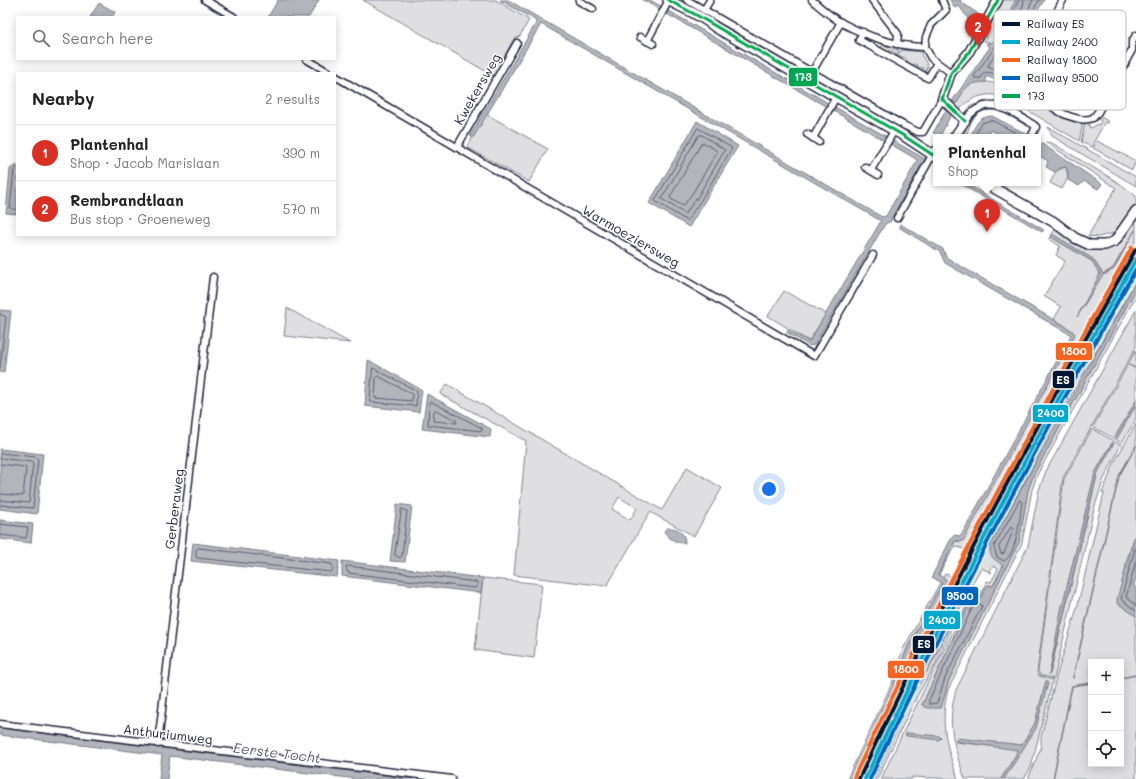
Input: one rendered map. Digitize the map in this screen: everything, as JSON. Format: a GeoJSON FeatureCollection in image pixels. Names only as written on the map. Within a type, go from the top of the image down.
{"type":"FeatureCollection","features":[{"type":"Feature","properties":{"kind":"main road"},"geometry":{"type":"LineString","coordinates":[[667,2],[700,16],[832,103],[892,134],[911,137],[933,152]]}},
{"type":"Feature","properties":{"kind":"main road"},"geometry":{"type":"LineString","coordinates":[[990,186],[1054,222],[1083,242],[1108,244],[1115,241],[1136,211]]}},
{"type":"Feature","properties":{"kind":"street"},"geometry":{"type":"LineString","coordinates":[[205,0],[232,16]]}},
{"type":"Feature","properties":{"kind":"street"},"geometry":{"type":"LineString","coordinates":[[687,0],[903,125],[918,132],[922,132],[942,99],[951,73],[970,52],[998,0]]}},
{"type":"Feature","properties":{"kind":"street"},"geometry":{"type":"LineString","coordinates":[[704,10],[710,0]]}},
{"type":"Feature","properties":{"kind":"street"},"geometry":{"type":"LineString","coordinates":[[812,0],[841,22],[863,32],[897,44],[925,47]]}},
{"type":"Feature","properties":{"kind":"street"},"geometry":{"type":"LineString","coordinates":[[872,0],[898,34],[897,44]]}},
{"type":"Feature","properties":{"kind":"street"},"geometry":{"type":"LineString","coordinates":[[942,0],[946,7],[945,13],[931,25],[926,37],[925,47],[928,54],[937,63],[951,73]]}},
{"type":"Feature","properties":{"kind":"street"},"geometry":{"type":"LineString","coordinates":[[1058,10],[1063,0]]}},
{"type":"Feature","properties":{"kind":"street"},"geometry":{"type":"LineString","coordinates":[[580,1],[587,2],[592,9]]}},
{"type":"Feature","properties":{"kind":"street"},"geometry":{"type":"LineString","coordinates":[[640,37],[650,42],[667,2]]}},
{"type":"Feature","properties":{"kind":"street"},"geometry":{"type":"LineString","coordinates":[[812,72],[841,22]]}},
{"type":"Feature","properties":{"kind":"street"},"geometry":{"type":"LineString","coordinates":[[863,32],[859,40],[928,78],[937,63]]}},
{"type":"Feature","properties":{"kind":"street"},"geometry":{"type":"LineString","coordinates":[[1126,62],[1132,50],[1132,42],[1136,35]]}},
{"type":"Feature","properties":{"kind":"street","name":"Kwekersweg"},"geometry":{"type":"LineString","coordinates":[[457,147],[517,43]]}},
{"type":"Feature","properties":{"kind":"street"},"geometry":{"type":"LineString","coordinates":[[308,60],[328,72]]}},
{"type":"Feature","properties":{"kind":"street","name":"Warmoeziersweg"},"geometry":{"type":"LineString","coordinates":[[336,77],[814,356],[873,255]]}},
{"type":"Feature","properties":{"kind":"street"},"geometry":{"type":"LineString","coordinates":[[942,99],[965,121]]}},
{"type":"Feature","properties":{"kind":"street"},"geometry":{"type":"LineString","coordinates":[[813,138],[832,103]]}},
{"type":"Feature","properties":{"kind":"street"},"geometry":{"type":"LineString","coordinates":[[957,134],[974,110],[988,105],[994,105]]}},
{"type":"Feature","properties":{"kind":"street"},"geometry":{"type":"LineString","coordinates":[[1007,110],[1036,127],[1032,134]]}},
{"type":"Feature","properties":{"kind":"street"},"geometry":{"type":"LineString","coordinates":[[1058,110],[1062,113],[1086,120],[1093,118],[1098,110]]}},
{"type":"Feature","properties":{"kind":"street"},"geometry":{"type":"LineString","coordinates":[[807,134],[819,142]]}},
{"type":"Feature","properties":{"kind":"street"},"geometry":{"type":"LineString","coordinates":[[878,175],[868,169],[892,134]]}},
{"type":"Feature","properties":{"kind":"street"},"geometry":{"type":"LineString","coordinates":[[897,218],[933,156]]}},
{"type":"Feature","properties":{"kind":"street","name":"Gerberaweg"},"geometry":{"type":"LineString","coordinates":[[158,744],[213,276]]}},
{"type":"Feature","properties":{"kind":"street","name":"Anthuriumweg"},"geometry":{"type":"LineString","coordinates":[[0,724],[452,779]]}},
{"type":"Feature","properties":{"kind":"shaded area"},"geometry":{"type":"Polygon","coordinates":[[[363,0],[496,0],[529,20],[520,36],[513,40],[494,76],[363,0]]]}},
{"type":"Feature","properties":{"kind":"shaded area"},"geometry":{"type":"Polygon","coordinates":[[[1001,0],[1016,0],[1010,10],[997,10],[1001,0]]]}},
{"type":"Feature","properties":{"kind":"shaded area"},"geometry":{"type":"Polygon","coordinates":[[[994,17],[994,39],[992,43],[984,41],[994,17]]]}},
{"type":"Feature","properties":{"kind":"shaded area"},"geometry":{"type":"Polygon","coordinates":[[[883,45],[899,50],[896,56],[896,53],[893,53],[893,51],[886,51],[879,47],[882,47],[883,45]]]}},
{"type":"Feature","properties":{"kind":"shaded area"},"geometry":{"type":"Polygon","coordinates":[[[901,50],[923,52],[921,54],[928,66],[925,71],[929,73],[928,75],[921,71],[923,71],[923,68],[917,67],[916,64],[909,65],[905,62],[908,62],[904,57],[897,57],[901,50]]]}},
{"type":"Feature","properties":{"kind":"shaded area"},"geometry":{"type":"Polygon","coordinates":[[[987,82],[994,84],[994,95],[985,95],[971,100],[958,111],[951,103],[952,101],[957,103],[963,91],[970,84],[987,82]]]}},
{"type":"Feature","properties":{"kind":"shaded area"},"geometry":{"type":"Polygon","coordinates":[[[988,100],[994,101],[977,107],[966,117],[963,115],[971,106],[988,100]]]}},
{"type":"Feature","properties":{"kind":"shaded area"},"geometry":{"type":"Polygon","coordinates":[[[990,108],[1004,111],[1029,124],[1027,126],[1000,112],[993,110],[986,111],[979,113],[973,119],[966,134],[963,134],[972,118],[984,109],[990,108]]]}},
{"type":"Feature","properties":{"kind":"shaded area"},"geometry":{"type":"Polygon","coordinates":[[[1027,110],[1049,110],[1062,118],[1081,124],[1083,123],[1079,141],[1027,110]]]}},
{"type":"Feature","properties":{"kind":"shaded area"},"geometry":{"type":"Polygon","coordinates":[[[486,114],[548,149],[529,182],[467,147],[486,114]]]}},
{"type":"Feature","properties":{"kind":"shaded area"},"geometry":{"type":"Polygon","coordinates":[[[1097,118],[1103,118],[1109,122],[1105,122],[1091,147],[1081,142],[1085,123],[1089,123],[1089,127],[1092,128],[1097,124],[1099,125],[1101,121],[1097,118]]]}},
{"type":"Feature","properties":{"kind":"shaded area"},"geometry":{"type":"Polygon","coordinates":[[[1048,127],[1136,177],[1136,186],[1052,136],[1048,127]]]}},
{"type":"Feature","properties":{"kind":"shaded area"},"geometry":{"type":"Polygon","coordinates":[[[1097,141],[1136,161],[1132,170],[1093,148],[1097,141]]]}},
{"type":"Feature","properties":{"kind":"shaded area"},"geometry":{"type":"Polygon","coordinates":[[[1045,142],[1052,143],[1119,183],[1136,196],[1136,205],[1114,233],[1098,237],[1088,236],[1116,188],[1045,142]]]}},
{"type":"Feature","properties":{"kind":"shaded area"},"geometry":{"type":"Polygon","coordinates":[[[1066,167],[1068,178],[1062,189],[1050,183],[1056,171],[1066,167]]]}},
{"type":"Feature","properties":{"kind":"shaded area"},"geometry":{"type":"Polygon","coordinates":[[[1136,216],[1136,240],[1020,448],[966,550],[955,546],[938,576],[955,541],[961,542],[1074,336],[1073,331],[1054,319],[1061,307],[1044,296],[1065,261],[1056,255],[1060,246],[1049,239],[1051,237],[1093,262],[1102,276],[1103,274],[1093,259],[1052,234],[1056,229],[1101,248],[1136,216]]]}},
{"type":"Feature","properties":{"kind":"shaded area"},"geometry":{"type":"Polygon","coordinates":[[[1136,267],[1136,281],[1065,406],[990,546],[991,553],[994,558],[1003,566],[993,586],[989,585],[980,599],[971,595],[974,591],[980,594],[987,581],[991,582],[998,569],[993,566],[990,571],[992,573],[981,568],[967,593],[962,590],[928,662],[910,653],[948,581],[943,578],[945,574],[952,576],[914,652],[926,659],[1001,511],[1136,267]]]}},
{"type":"Feature","properties":{"kind":"shaded area"},"geometry":{"type":"Polygon","coordinates":[[[1136,289],[1136,296],[1037,475],[1032,490],[1022,543],[948,690],[945,702],[944,724],[948,746],[958,779],[912,777],[912,779],[881,779],[970,598],[970,601],[922,705],[941,708],[949,680],[1019,542],[1028,490],[1034,474],[1136,289]]]}},
{"type":"Feature","properties":{"kind":"shaded area"},"geometry":{"type":"Polygon","coordinates":[[[784,291],[826,314],[809,341],[768,316],[784,291]]]}},
{"type":"Feature","properties":{"kind":"shaded area"},"geometry":{"type":"Polygon","coordinates":[[[287,308],[350,343],[284,336],[287,308]]]}},
{"type":"Feature","properties":{"kind":"shaded area"},"geometry":{"type":"Polygon","coordinates":[[[1136,310],[1136,347],[1063,478],[1037,672],[1039,676],[1053,680],[1031,767],[1024,779],[1004,779],[1036,728],[1046,682],[1035,723],[1022,745],[956,739],[956,742],[1015,749],[1018,751],[1001,779],[965,779],[953,735],[952,714],[956,690],[1028,546],[1039,490],[1046,471],[1136,310]]]}},
{"type":"Feature","properties":{"kind":"shaded area"},"geometry":{"type":"Polygon","coordinates":[[[1136,350],[1136,368],[1129,365],[1136,369],[1136,401],[1115,437],[1117,438],[1136,405],[1136,419],[1122,443],[1093,427],[1136,350]]]}},
{"type":"Feature","properties":{"kind":"shaded area"},"geometry":{"type":"Polygon","coordinates":[[[447,384],[662,510],[687,467],[722,488],[694,536],[650,512],[607,586],[514,575],[526,441],[440,394],[447,384]],[[619,497],[612,509],[630,520],[637,508],[619,497]]]}},
{"type":"Feature","properties":{"kind":"shaded area"},"geometry":{"type":"Polygon","coordinates":[[[1136,424],[1136,532],[1126,562],[1122,606],[1136,616],[1136,779],[1028,779],[1041,747],[1041,737],[1056,678],[1078,604],[1104,493],[1102,493],[1115,461],[1136,424]]]}},
{"type":"Feature","properties":{"kind":"shaded area"},"geometry":{"type":"Polygon","coordinates":[[[1092,429],[1121,445],[1103,481],[1094,509],[1054,679],[1040,675],[1038,671],[1064,479],[1092,429]],[[1112,443],[1095,473],[1061,611],[1050,674],[1098,472],[1114,443],[1112,443]]]}},
{"type":"Feature","properties":{"kind":"shaded area"},"geometry":{"type":"Polygon","coordinates":[[[483,578],[542,584],[534,658],[475,650],[483,578]]]}},
{"type":"Feature","properties":{"kind":"shaded area"},"geometry":{"type":"Polygon","coordinates":[[[941,581],[942,583],[908,646],[893,686],[849,779],[847,779],[892,683],[903,649],[941,581]]]}},
{"type":"Feature","properties":{"kind":"shaded area"},"geometry":{"type":"Polygon","coordinates":[[[964,595],[965,598],[935,665],[917,696],[877,779],[874,779],[914,693],[934,659],[964,595]]]}},
{"type":"Feature","properties":{"kind":"water"},"geometry":{"type":"Polygon","coordinates":[[[278,0],[319,0],[310,16],[269,16],[278,0]]]}},
{"type":"Feature","properties":{"kind":"water"},"geometry":{"type":"Polygon","coordinates":[[[500,0],[508,0],[882,217],[886,216],[917,161],[916,159],[643,0],[650,0],[925,159],[891,221],[885,224],[814,345],[810,346],[786,332],[788,330],[809,342],[881,221],[541,24],[473,138],[470,136],[536,23],[535,20],[500,0]]]}},
{"type":"Feature","properties":{"kind":"water"},"geometry":{"type":"Polygon","coordinates":[[[950,0],[960,0],[977,13],[978,17],[974,27],[959,6],[955,8],[950,0]]]}},
{"type":"Feature","properties":{"kind":"water"},"geometry":{"type":"Polygon","coordinates":[[[1016,0],[1044,0],[1038,10],[1010,10],[1016,0]]]}},
{"type":"Feature","properties":{"kind":"water"},"geometry":{"type":"Polygon","coordinates":[[[99,3],[115,12],[113,16],[91,16],[99,3]]]}},
{"type":"Feature","properties":{"kind":"water"},"geometry":{"type":"Polygon","coordinates":[[[994,38],[994,80],[986,76],[986,82],[974,83],[970,85],[967,87],[957,103],[952,101],[990,47],[986,44],[992,42],[994,38]]]}},
{"type":"Feature","properties":{"kind":"water"},"geometry":{"type":"Polygon","coordinates":[[[946,110],[952,113],[941,134],[933,133],[946,110]]]}},
{"type":"Feature","properties":{"kind":"water"},"geometry":{"type":"Polygon","coordinates":[[[992,116],[1026,134],[998,134],[991,130],[987,134],[972,134],[978,122],[992,116]]]}},
{"type":"Feature","properties":{"kind":"water"},"geometry":{"type":"Polygon","coordinates":[[[697,121],[738,146],[689,227],[649,203],[697,121]]]}},
{"type":"Feature","properties":{"kind":"water"},"geometry":{"type":"Polygon","coordinates":[[[1041,143],[1102,184],[1098,189],[1084,181],[1079,186],[1068,180],[1068,172],[1066,167],[1060,168],[1055,172],[1046,167],[1048,161],[1041,157],[1041,143]]]}},
{"type":"Feature","properties":{"kind":"water"},"geometry":{"type":"Polygon","coordinates":[[[16,165],[16,214],[6,213],[10,169],[16,165]]]}},
{"type":"Feature","properties":{"kind":"water"},"geometry":{"type":"Polygon","coordinates":[[[964,186],[970,186],[1044,230],[1042,232],[964,186]]]}},
{"type":"Feature","properties":{"kind":"water"},"geometry":{"type":"Polygon","coordinates":[[[900,224],[943,249],[946,257],[957,264],[1065,326],[1075,334],[963,541],[955,541],[938,574],[948,581],[910,653],[928,662],[962,590],[980,599],[987,585],[993,586],[1003,566],[991,555],[991,544],[1136,281],[1136,289],[1034,474],[1028,490],[1019,542],[949,680],[941,708],[927,708],[922,705],[971,600],[964,595],[934,659],[914,693],[874,779],[849,779],[893,686],[908,646],[942,583],[932,577],[933,574],[953,535],[961,536],[1071,335],[945,263],[940,252],[900,228],[900,224]]]}},
{"type":"Feature","properties":{"kind":"water"},"geometry":{"type":"Polygon","coordinates":[[[1135,230],[1114,269],[1102,276],[1077,317],[1100,274],[1092,261],[1051,237],[1052,234],[1093,259],[1103,274],[1113,268],[1135,230]]]}},
{"type":"Feature","properties":{"kind":"water"},"geometry":{"type":"Polygon","coordinates":[[[0,310],[11,311],[4,373],[0,372],[0,310]]]}},
{"type":"Feature","properties":{"kind":"water"},"geometry":{"type":"Polygon","coordinates":[[[368,360],[422,390],[419,412],[365,406],[368,360]]]}},
{"type":"Feature","properties":{"kind":"water"},"geometry":{"type":"Polygon","coordinates":[[[427,394],[491,429],[490,437],[422,429],[427,394]]]}},
{"type":"Feature","properties":{"kind":"water"},"geometry":{"type":"Polygon","coordinates":[[[1136,401],[1136,405],[1117,438],[1115,437],[1136,401]]]}},
{"type":"Feature","properties":{"kind":"water"},"geometry":{"type":"Polygon","coordinates":[[[1112,443],[1113,444],[1097,474],[1049,675],[1061,611],[1095,473],[1112,443]]]}},
{"type":"Feature","properties":{"kind":"water"},"geometry":{"type":"Polygon","coordinates":[[[0,449],[43,454],[37,514],[0,509],[0,449]]]}},
{"type":"Feature","properties":{"kind":"water"},"geometry":{"type":"Polygon","coordinates":[[[397,504],[412,506],[405,562],[390,561],[397,504]]]}},
{"type":"Feature","properties":{"kind":"water"},"geometry":{"type":"Polygon","coordinates":[[[0,520],[33,524],[31,543],[0,539],[0,520]]]}},
{"type":"Feature","properties":{"kind":"water"},"geometry":{"type":"Polygon","coordinates":[[[668,528],[680,531],[684,536],[685,543],[670,538],[664,531],[668,528]]]}},
{"type":"Feature","properties":{"kind":"water"},"geometry":{"type":"Polygon","coordinates":[[[1136,532],[1136,578],[1134,585],[1136,588],[1136,616],[1117,603],[1117,599],[1136,532]]]}},
{"type":"Feature","properties":{"kind":"water"},"geometry":{"type":"Polygon","coordinates":[[[193,543],[339,561],[337,577],[191,561],[193,543]]]}},
{"type":"Feature","properties":{"kind":"water"},"geometry":{"type":"Polygon","coordinates":[[[342,561],[483,578],[481,593],[342,576],[342,561]]]}},
{"type":"Feature","properties":{"kind":"water"},"geometry":{"type":"Polygon","coordinates":[[[1046,681],[1048,683],[1036,728],[1004,779],[1001,779],[1016,755],[1017,750],[955,741],[957,738],[1022,745],[1035,723],[1046,681]]]}},
{"type":"Feature","properties":{"kind":"water"},"geometry":{"type":"Polygon","coordinates":[[[0,728],[413,779],[357,779],[170,756],[167,779],[159,779],[162,755],[0,735],[0,728]]]}},
{"type":"Feature","properties":{"kind":"water"},"geometry":{"type":"Polygon","coordinates":[[[907,733],[939,736],[941,738],[939,740],[907,736],[905,735],[907,733]]]}},
{"type":"Feature","properties":{"kind":"pier"},"geometry":{"type":"Polygon","coordinates":[[[914,653],[926,659],[869,779],[855,779],[914,653]]]}},
{"type":"Feature","properties":{"kind":"waterway"},"geometry":{"type":"LineString","coordinates":[[1073,678],[1119,476],[1136,446]]}},
{"type":"Feature","properties":{"kind":"waterway"},"geometry":{"type":"LineString","coordinates":[[1124,677],[1136,675]]}},
{"type":"Feature","properties":{"kind":"waterway"},"geometry":{"type":"LineString","coordinates":[[1053,779],[1072,686],[1088,683]]}},
{"type":"Feature","properties":{"kind":"rail line","name":"1800"},"geometry":{"type":"LineString","coordinates":[[854,777],[886,709],[988,509],[1132,247]]}},
{"type":"Feature","properties":{"kind":"rail line","name":"ES"},"geometry":{"type":"LineString","coordinates":[[859,779],[924,644],[992,511],[1136,249]]}},
{"type":"Feature","properties":{"kind":"rail line","name":"2400"},"geometry":{"type":"LineString","coordinates":[[865,779],[961,582],[1030,452],[1136,259]]}},
{"type":"Feature","properties":{"kind":"rail line","name":"9500"},"geometry":{"type":"LineString","coordinates":[[870,779],[933,649],[998,521],[1136,269]]}},
{"type":"Feature","properties":{"kind":"transit line","name":"173"},"geometry":{"type":"LineString","coordinates":[[668,0],[904,136],[933,155]]}},
{"type":"Feature","properties":{"kind":"transit line","name":"173"},"geometry":{"type":"LineString","coordinates":[[942,99],[951,73],[969,52],[998,0]]}},
{"type":"Feature","properties":{"kind":"transit line","name":"173"},"geometry":{"type":"LineString","coordinates":[[942,99],[965,121]]}},
{"type":"Feature","properties":{"kind":"place","name":"Rembrandtlaan"},"geometry":{"type":"Point","coordinates":[978,46]}},
{"type":"Feature","properties":{"kind":"place","name":"Plantenhal"},"geometry":{"type":"Point","coordinates":[987,232]}},
{"type":"Feature","properties":{"kind":"water label","name":"Eerste Tocht"},"geometry":{"type":"Point","coordinates":[277,753]}}]}
